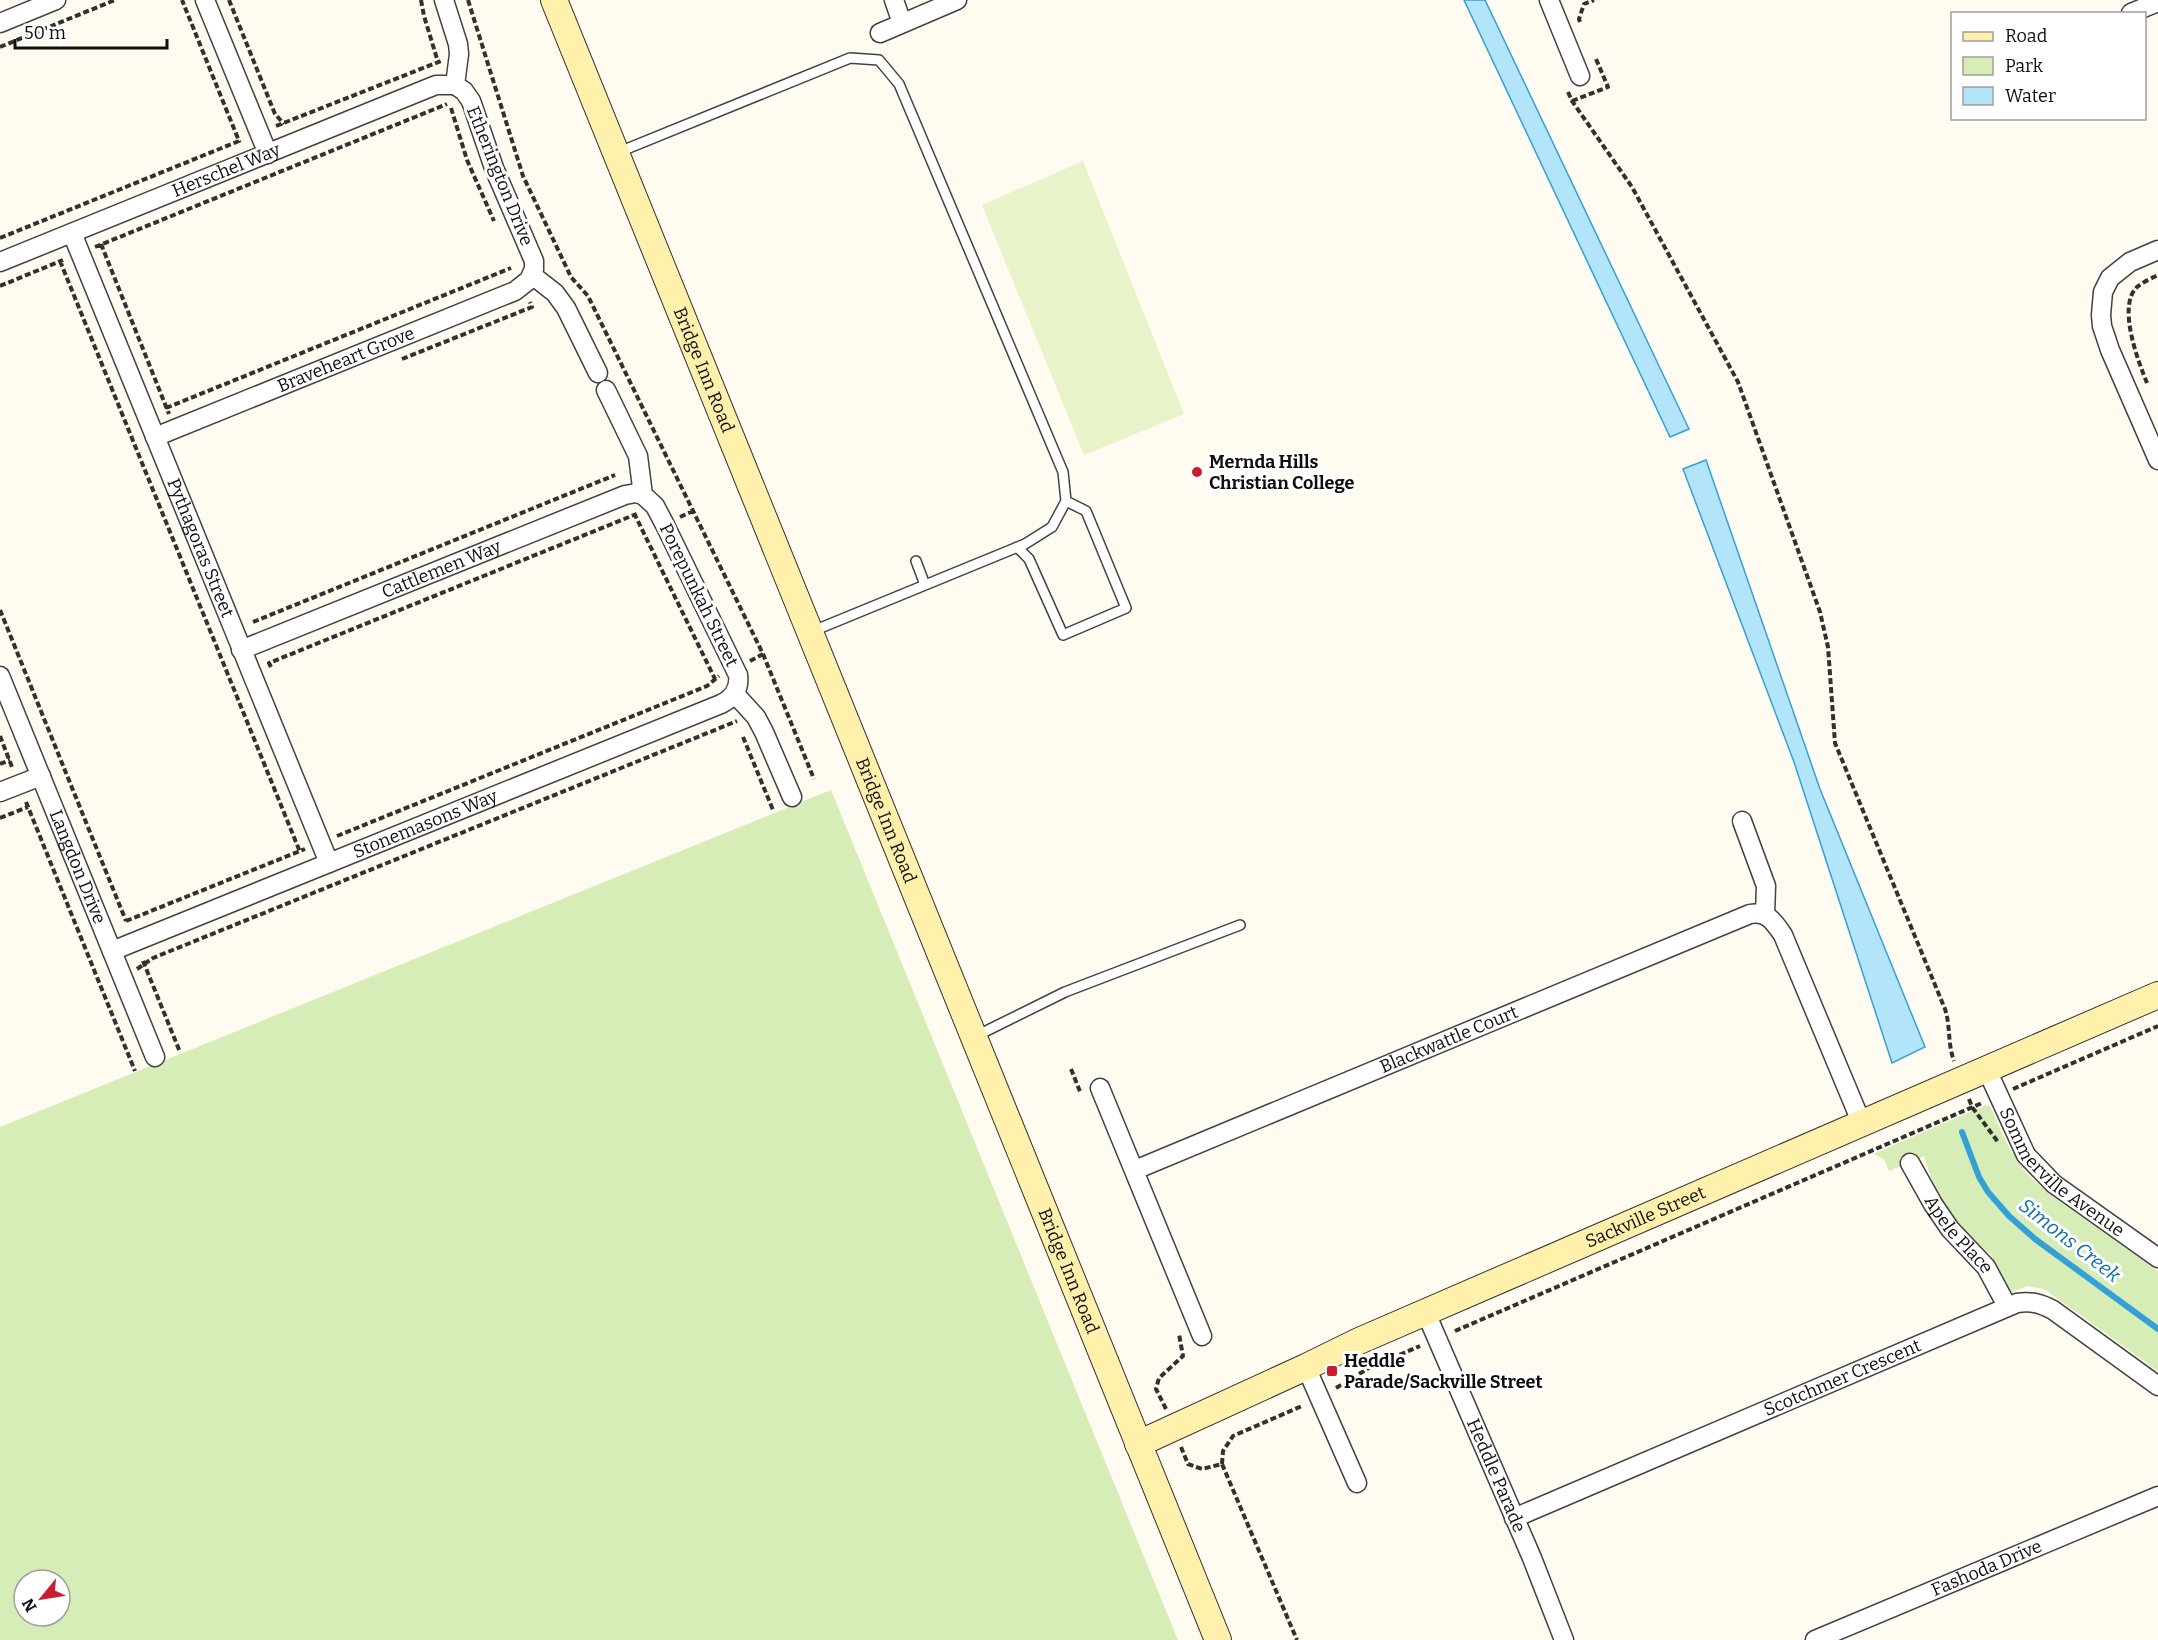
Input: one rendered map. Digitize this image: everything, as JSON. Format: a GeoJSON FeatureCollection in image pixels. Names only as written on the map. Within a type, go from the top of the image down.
{"type":"FeatureCollection","features":[{"type":"Feature","properties":{"kind":"main road","name":"Bridge Inn Road"},"geometry":{"type":"LineString","coordinates":[[554,0],[1218,1640]]}},
{"type":"Feature","properties":{"kind":"main road","name":"Sackville Street"},"geometry":{"type":"LineString","coordinates":[[1138,1444],[1359,1341],[2158,995]]}},
{"type":"Feature","properties":{"kind":"street"},"geometry":{"type":"LineString","coordinates":[[0,22],[56,0]]}},
{"type":"Feature","properties":{"kind":"street"},"geometry":{"type":"LineString","coordinates":[[205,0],[268,154]]}},
{"type":"Feature","properties":{"kind":"street"},"geometry":{"type":"LineString","coordinates":[[444,0],[459,54],[449,84]]}},
{"type":"Feature","properties":{"kind":"street"},"geometry":{"type":"LineString","coordinates":[[894,0],[902,23]]}},
{"type":"Feature","properties":{"kind":"street"},"geometry":{"type":"LineString","coordinates":[[880,33],[957,0]]}},
{"type":"Feature","properties":{"kind":"street"},"geometry":{"type":"LineString","coordinates":[[1549,0],[1573,80]]}},
{"type":"Feature","properties":{"kind":"street"},"geometry":{"type":"LineString","coordinates":[[2133,12],[2158,2]]}},
{"type":"Feature","properties":{"kind":"street","name":"Herschel Way"},"geometry":{"type":"LineString","coordinates":[[0,262],[449,84]]}},
{"type":"Feature","properties":{"kind":"street","name":"Etherington Drive"},"geometry":{"type":"LineString","coordinates":[[449,84],[464,91],[471,101],[494,168],[531,250],[534,261],[527,281]]}},
{"type":"Feature","properties":{"kind":"street","name":"Pythagoras Street"},"geometry":{"type":"LineString","coordinates":[[72,233],[329,863]]}},
{"type":"Feature","properties":{"kind":"street"},"geometry":{"type":"LineString","coordinates":[[2158,250],[2130,262],[2110,278],[2103,292],[2101,315],[2110,350],[2158,460]]}},
{"type":"Feature","properties":{"kind":"street"},"geometry":{"type":"LineString","coordinates":[[527,281],[555,293],[566,308],[597,374]]}},
{"type":"Feature","properties":{"kind":"street","name":"Braveheart Grove"},"geometry":{"type":"LineString","coordinates":[[155,436],[527,281]]}},
{"type":"Feature","properties":{"kind":"street"},"geometry":{"type":"LineString","coordinates":[[606,390],[638,456],[643,495]]}},
{"type":"Feature","properties":{"kind":"street","name":"Cattlemen Way"},"geometry":{"type":"LineString","coordinates":[[241,650],[625,495],[636,493],[643,495]]}},
{"type":"Feature","properties":{"kind":"street","name":"Porepunkah Street"},"geometry":{"type":"LineString","coordinates":[[643,495],[655,506],[665,525],[735,669],[739,682],[735,694],[756,717],[792,797]]}},
{"type":"Feature","properties":{"kind":"street","name":"Langdon Drive"},"geometry":{"type":"LineString","coordinates":[[0,676],[155,1057]]}},
{"type":"Feature","properties":{"kind":"street","name":"Stonemasons Way"},"geometry":{"type":"LineString","coordinates":[[112,951],[722,704],[735,694]]}},
{"type":"Feature","properties":{"kind":"street"},"geometry":{"type":"LineString","coordinates":[[0,792],[41,776]]}},
{"type":"Feature","properties":{"kind":"street"},"geometry":{"type":"LineString","coordinates":[[1742,821],[1766,886],[1766,914],[1783,935],[1862,1124]]}},
{"type":"Feature","properties":{"kind":"street","name":"Blackwattle Court"},"geometry":{"type":"LineString","coordinates":[[1135,1170],[1750,914],[1766,914]]}},
{"type":"Feature","properties":{"kind":"street","name":"Sommerville Avenue"},"geometry":{"type":"LineString","coordinates":[[1987,1070],[2026,1155],[2039,1170],[2054,1184],[2158,1258]]}},
{"type":"Feature","properties":{"kind":"street"},"geometry":{"type":"LineString","coordinates":[[1100,1088],[1202,1336]]}},
{"type":"Feature","properties":{"kind":"street","name":"Apele Place"},"geometry":{"type":"LineString","coordinates":[[1910,1163],[1950,1229],[1986,1267],[2007,1306]]}},
{"type":"Feature","properties":{"kind":"street","name":"Scotchmer Crescent"},"geometry":{"type":"LineString","coordinates":[[1514,1518],[2007,1306],[2028,1301],[2039,1303],[2053,1310],[2158,1386]]}},
{"type":"Feature","properties":{"kind":"street","name":"Heddle Parade"},"geometry":{"type":"LineString","coordinates":[[1426,1313],[1564,1640]]}},
{"type":"Feature","properties":{"kind":"street"},"geometry":{"type":"LineString","coordinates":[[1306,1367],[1357,1483]]}},
{"type":"Feature","properties":{"kind":"street","name":"Fashoda Drive"},"geometry":{"type":"LineString","coordinates":[[1815,1640],[2158,1496]]}},
{"type":"Feature","properties":{"kind":"lane"},"geometry":{"type":"LineString","coordinates":[[616,152],[850,58],[879,60],[899,84],[904,94],[1063,472],[1066,501],[1052,527],[1017,547],[809,632]]}},
{"type":"Feature","properties":{"kind":"lane"},"geometry":{"type":"LineString","coordinates":[[1017,547],[1029,559],[1063,635],[1126,608],[1086,511],[1066,501]]}},
{"type":"Feature","properties":{"kind":"lane"},"geometry":{"type":"LineString","coordinates":[[916,561],[925,585]]}},
{"type":"Feature","properties":{"kind":"lane"},"geometry":{"type":"LineString","coordinates":[[972,1037],[1065,992],[1240,925]]}},
{"type":"Feature","properties":{"kind":"path"},"geometry":{"type":"LineString","coordinates":[[0,47],[115,0]]}},
{"type":"Feature","properties":{"kind":"path"},"geometry":{"type":"LineString","coordinates":[[182,0],[239,141]]}},
{"type":"Feature","properties":{"kind":"path"},"geometry":{"type":"LineString","coordinates":[[229,0],[275,114],[284,123],[300,163]]}},
{"type":"Feature","properties":{"kind":"path"},"geometry":{"type":"LineString","coordinates":[[421,0],[423,16],[437,61],[449,84],[450,103],[467,160],[495,223]]}},
{"type":"Feature","properties":{"kind":"path"},"geometry":{"type":"LineString","coordinates":[[468,0],[523,176],[571,277],[588,296],[763,654],[814,779]]}},
{"type":"Feature","properties":{"kind":"path"},"geometry":{"type":"LineString","coordinates":[[0,238],[437,61]]}},
{"type":"Feature","properties":{"kind":"path"},"geometry":{"type":"LineString","coordinates":[[1573,80],[1572,102],[1632,188],[1738,382],[1820,612],[1828,647],[1835,743],[1945,1009],[1949,1020],[1948,1043],[1961,1081],[1972,1107],[2000,1146]]}},
{"type":"Feature","properties":{"kind":"path"},"geometry":{"type":"LineString","coordinates":[[0,285],[450,103]]}},
{"type":"Feature","properties":{"kind":"path"},"geometry":{"type":"LineString","coordinates":[[100,244],[174,429]]}},
{"type":"Feature","properties":{"kind":"path"},"geometry":{"type":"LineString","coordinates":[[60,261],[300,852]]}},
{"type":"Feature","properties":{"kind":"path"},"geometry":{"type":"LineString","coordinates":[[166,408],[515,267],[527,281],[532,307],[401,360]]}},
{"type":"Feature","properties":{"kind":"path"},"geometry":{"type":"LineString","coordinates":[[2151,392],[2134,344],[2127,312],[2136,288],[2158,275]]}},
{"type":"Feature","properties":{"kind":"path"},"geometry":{"type":"LineString","coordinates":[[253,622],[615,475]]}},
{"type":"Feature","properties":{"kind":"path"},"geometry":{"type":"LineString","coordinates":[[274,674],[269,663],[634,515]]}},
{"type":"Feature","properties":{"kind":"path"},"geometry":{"type":"LineString","coordinates":[[0,610],[126,921],[707,687],[715,678],[763,654]]}},
{"type":"Feature","properties":{"kind":"path"},"geometry":{"type":"LineString","coordinates":[[122,975],[164,954],[737,721]]}},
{"type":"Feature","properties":{"kind":"path"},"geometry":{"type":"LineString","coordinates":[[0,764],[10,760]]}},
{"type":"Feature","properties":{"kind":"path"},"geometry":{"type":"LineString","coordinates":[[0,818],[28,807],[135,1071]]}},
{"type":"Feature","properties":{"kind":"path"},"geometry":{"type":"LineString","coordinates":[[335,824],[340,835]]}},
{"type":"Feature","properties":{"kind":"path"},"geometry":{"type":"LineString","coordinates":[[135,942],[180,1052]]}},
{"type":"Feature","properties":{"kind":"path"},"geometry":{"type":"LineString","coordinates":[[1296,1640],[1222,1464],[1223,1451],[1233,1436],[1321,1397],[1369,1368],[2158,1026]]}},
{"type":"Feature","properties":{"kind":"path"},"geometry":{"type":"LineString","coordinates":[[1071,1069],[1084,1103]]}},
{"type":"Feature","properties":{"kind":"path"},"geometry":{"type":"LineString","coordinates":[[1175,1324],[1180,1335],[1183,1356],[1160,1378],[1156,1389],[1188,1464],[1202,1468],[1222,1464]]}},
{"type":"Feature","properties":{"kind":"green space"},"geometry":{"type":"Polygon","coordinates":[[[1083,161],[1184,414],[1084,455],[982,205],[1083,161]]]}},
{"type":"Feature","properties":{"kind":"green space"},"geometry":{"type":"Polygon","coordinates":[[[831,790],[1178,1640],[0,1640],[0,1127],[831,790]]]}},
{"type":"Feature","properties":{"kind":"green space"},"geometry":{"type":"Polygon","coordinates":[[[1986,1105],[1990,1106],[2009,1148],[2026,1173],[2052,1196],[2158,1271],[2158,1371],[2044,1289],[2027,1286],[2009,1293],[1992,1264],[1993,1258],[1968,1234],[1941,1198],[1924,1156],[1889,1171],[1884,1159],[1873,1154],[1986,1105]]]}},
{"type":"Feature","properties":{"kind":"water"},"geometry":{"type":"Polygon","coordinates":[[[1464,0],[1485,0],[1689,429],[1670,437],[1464,0]]]}},
{"type":"Feature","properties":{"kind":"water"},"geometry":{"type":"Polygon","coordinates":[[[1706,460],[1820,789],[1925,1047],[1892,1063],[1794,762],[1683,469],[1706,460]]]}},
{"type":"Feature","properties":{"kind":"waterway","name":"Simons Creek"},"geometry":{"type":"LineString","coordinates":[[1962,1132],[1979,1177],[1988,1192],[2009,1216],[2035,1239],[2158,1329]]}},
{"type":"Feature","properties":{"kind":"place","name":"Mernda Hills Christian College"},"geometry":{"type":"Point","coordinates":[1197,472]}},
{"type":"Feature","properties":{"kind":"place","name":"Heddle Parade/Sackville Street"},"geometry":{"type":"Point","coordinates":[1332,1371]}}]}
